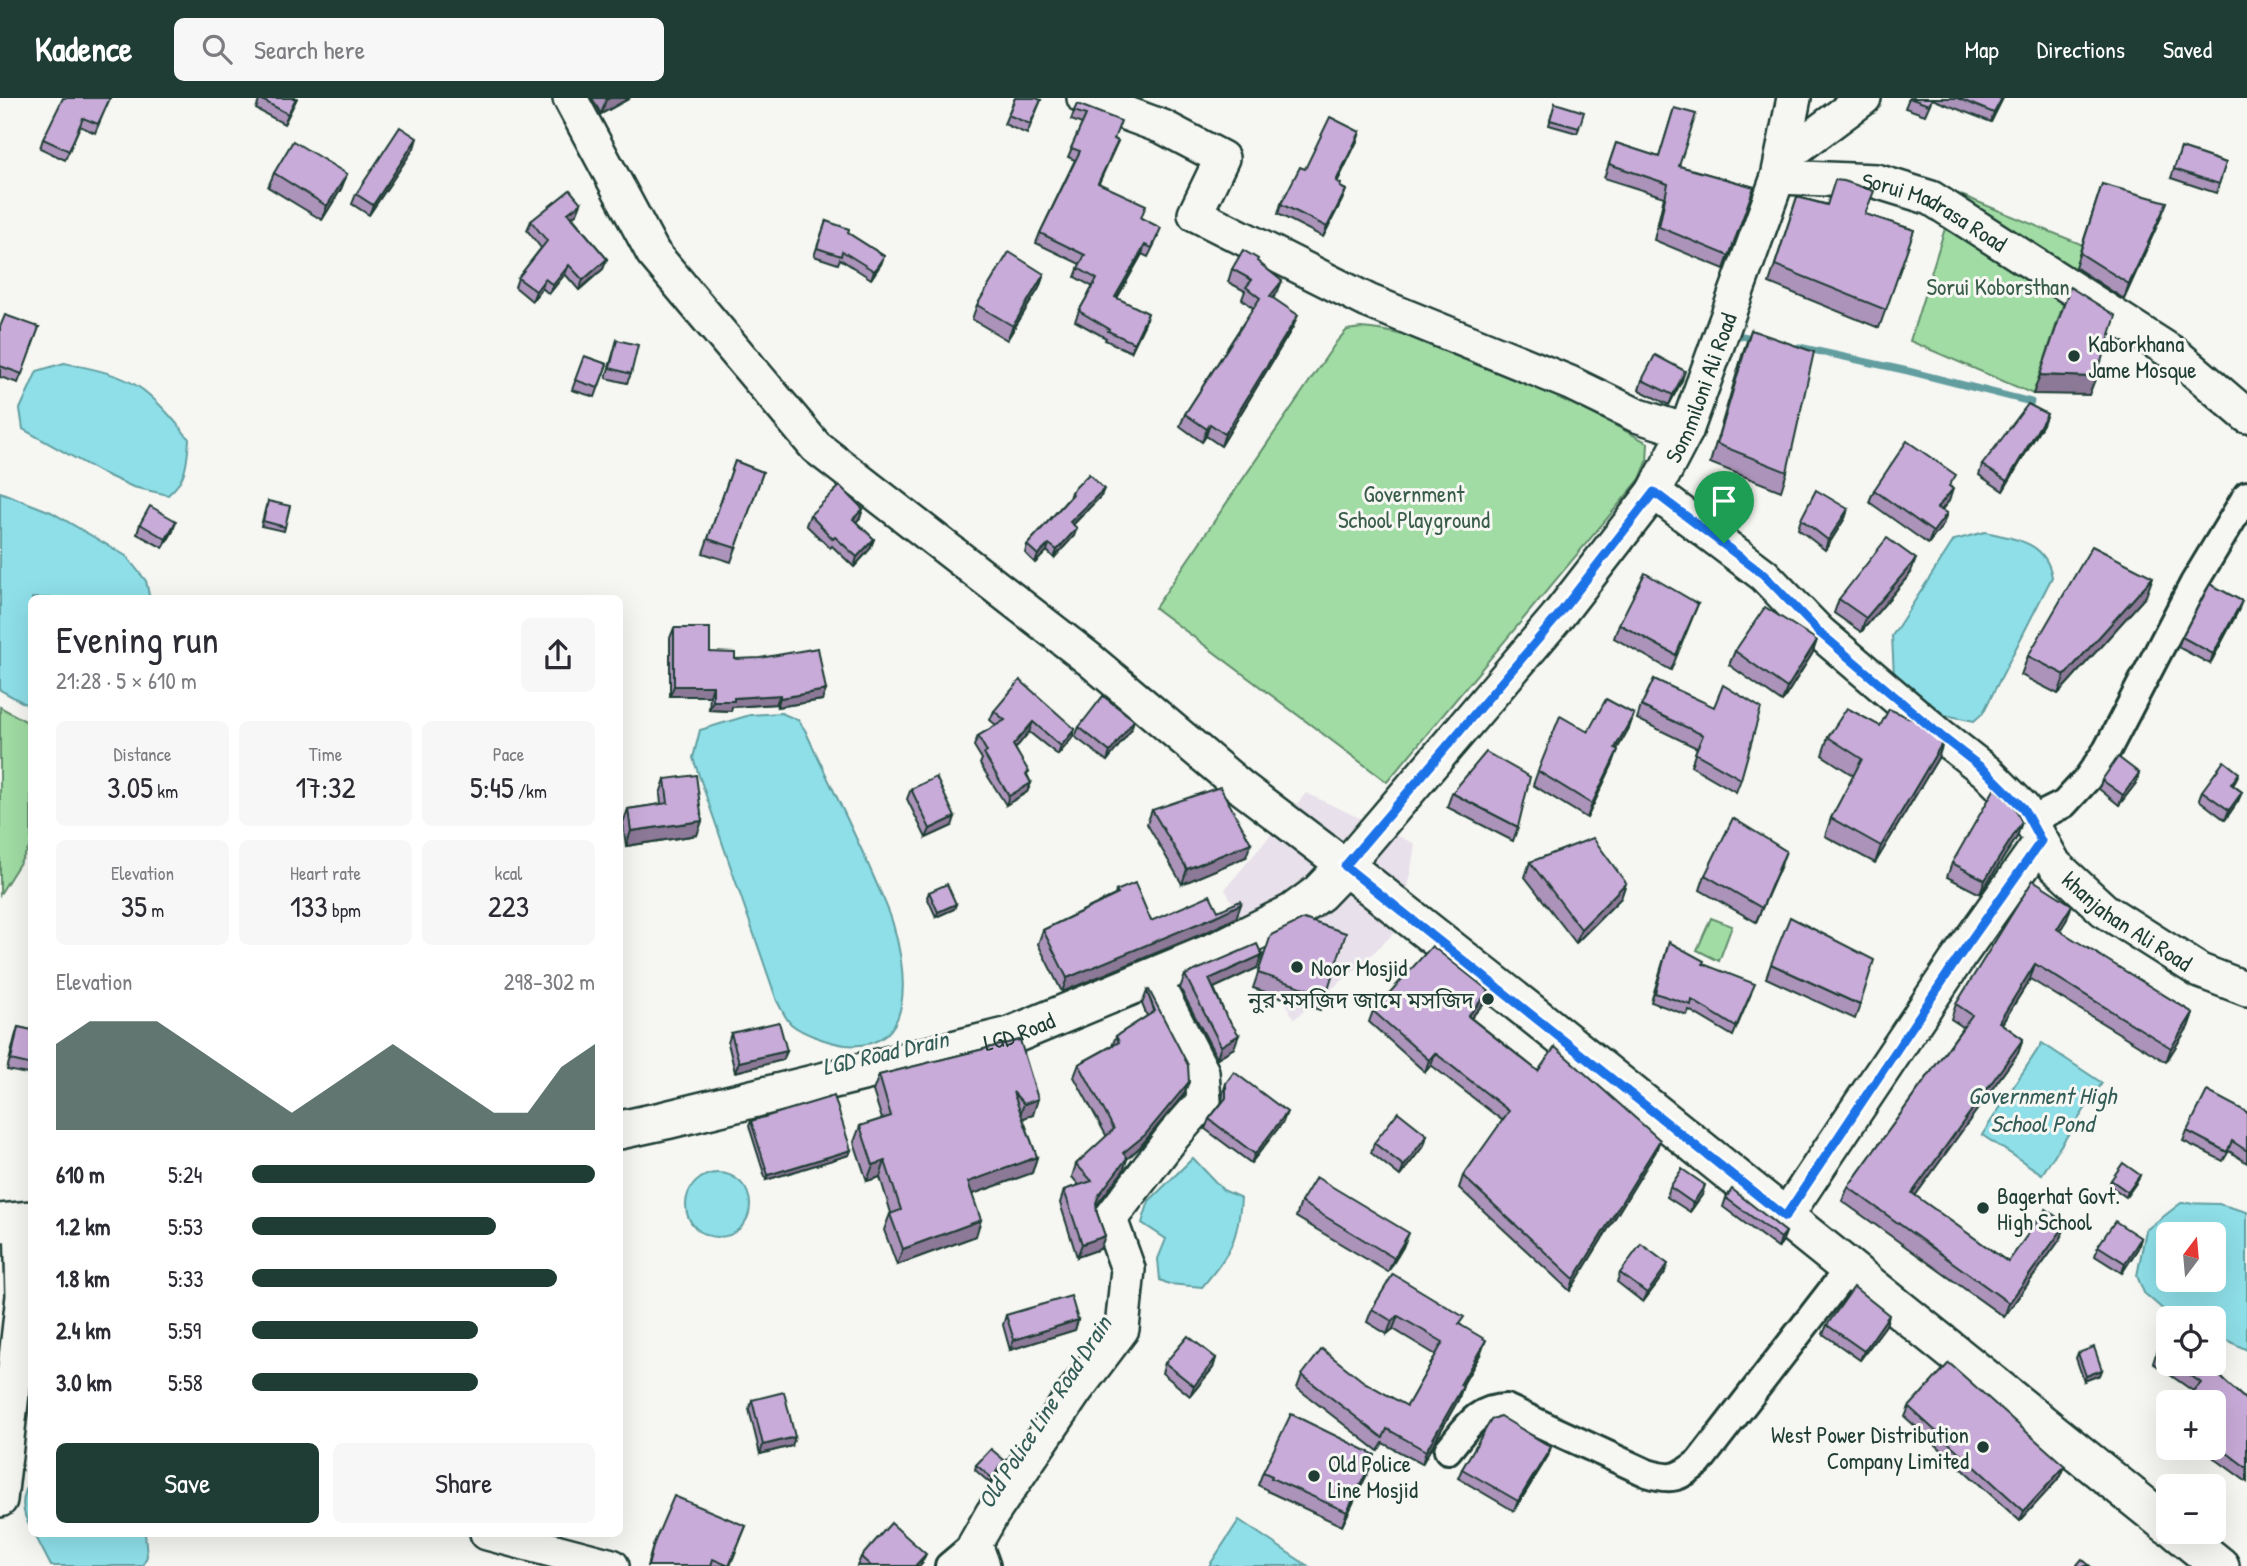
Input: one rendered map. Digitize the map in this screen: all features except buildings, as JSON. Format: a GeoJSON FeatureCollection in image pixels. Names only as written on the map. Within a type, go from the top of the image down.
{"type":"FeatureCollection","features":[{"type":"Feature","properties":{"kind":"main road","name":"LGD Road"},"geometry":{"type":"LineString","coordinates":[[623,1129],[1010,1036],[1218,950],[1292,912],[1319,893],[1345,866]]}},
{"type":"Feature","properties":{"kind":"main road"},"geometry":{"type":"LineString","coordinates":[[1345,866],[2156,1515]]}},
{"type":"Feature","properties":{"kind":"main road"},"geometry":{"type":"LineString","coordinates":[[2193,1544],[2220,1566]]}},
{"type":"Feature","properties":{"kind":"street"},"geometry":{"type":"LineString","coordinates":[[570,98],[653,253],[816,447],[1089,659],[1242,788],[1345,866]]}},
{"type":"Feature","properties":{"kind":"street"},"geometry":{"type":"LineString","coordinates":[[1084,98],[1163,127],[1222,158],[1195,214],[1368,301],[1570,383],[1636,415],[1686,431]]}},
{"type":"Feature","properties":{"kind":"street","name":"Sommiloni Ali Road"},"geometry":{"type":"LineString","coordinates":[[1345,866],[1557,617],[1654,492],[1686,431],[1779,168],[1794,98]]}},
{"type":"Feature","properties":{"kind":"street"},"geometry":{"type":"LineString","coordinates":[[1779,168],[1864,98]]}},
{"type":"Feature","properties":{"kind":"street","name":"Sorui Madrasa Road"},"geometry":{"type":"LineString","coordinates":[[1779,168],[1876,181],[1931,198],[2176,355],[2247,416]]}},
{"type":"Feature","properties":{"kind":"street","name":"khanjahan Ali Road"},"geometry":{"type":"LineString","coordinates":[[1654,492],[1764,575],[1819,632],[1987,772],[2023,808],[2055,866],[2104,910],[2200,971],[2247,989]]}},
{"type":"Feature","properties":{"kind":"street"},"geometry":{"type":"LineString","coordinates":[[1785,1217],[1956,961],[2035,831],[2064,804],[2094,770],[2107,750],[2194,583],[2247,495]]}},
{"type":"Feature","properties":{"kind":"street"},"geometry":{"type":"LineString","coordinates":[[949,1566],[979,1555],[992,1514],[1076,1390],[1122,1329],[1128,1269],[1110,1219],[1204,1101],[1202,1072],[1153,977]]}},
{"type":"Feature","properties":{"kind":"street"},"geometry":{"type":"LineString","coordinates":[[0,1500],[19,1445],[23,1296],[18,1221]]}},
{"type":"Feature","properties":{"kind":"street"},"geometry":{"type":"LineString","coordinates":[[1447,1450],[1478,1415],[1492,1408],[1506,1408],[1647,1473],[1666,1479],[1683,1475],[1699,1462],[1849,1268]]}},
{"type":"Feature","properties":{"kind":"street"},"geometry":{"type":"LineString","coordinates":[[502,1537],[612,1566]]}},
{"type":"Feature","properties":{"kind":"shaded area"},"geometry":{"type":"Polygon","coordinates":[[[1306,793],[1415,844],[1402,925],[1360,966],[1294,1019],[1225,889],[1306,793]]]}},
{"type":"Feature","properties":{"kind":"green space","name":"Sorui Koborsthan"},"geometry":{"type":"Polygon","coordinates":[[[1956,193],[2083,245],[2033,394],[1910,341],[1956,193]]]}},
{"type":"Feature","properties":{"kind":"green space","name":"Government School Playground"},"geometry":{"type":"Polygon","coordinates":[[[1361,328],[1408,337],[1504,372],[1648,443],[1647,462],[1640,479],[1387,782],[1155,608],[1337,341],[1347,330],[1361,328]]]}},
{"type":"Feature","properties":{"kind":"green space"},"geometry":{"type":"Polygon","coordinates":[[[0,707],[28,722],[28,850],[0,894],[0,707]]]}},
{"type":"Feature","properties":{"kind":"green space"},"geometry":{"type":"Polygon","coordinates":[[[1711,918],[1732,926],[1719,961],[1697,950],[1711,918]]]}},
{"type":"Feature","properties":{"kind":"water"},"geometry":{"type":"Polygon","coordinates":[[[64,363],[105,372],[135,384],[168,413],[189,439],[185,470],[179,483],[168,495],[133,487],[102,473],[23,429],[20,409],[37,371],[64,363]]]}},
{"type":"Feature","properties":{"kind":"water"},"geometry":{"type":"Polygon","coordinates":[[[0,492],[51,512],[126,556],[146,581],[149,595],[28,595],[28,705],[0,690],[0,492]]]}},
{"type":"Feature","properties":{"kind":"water"},"geometry":{"type":"Polygon","coordinates":[[[1985,532],[2018,540],[2036,549],[2049,565],[2052,577],[1983,713],[1974,721],[1930,712],[1894,677],[1892,636],[1954,540],[1985,532]]]}},
{"type":"Feature","properties":{"kind":"water"},"geometry":{"type":"Polygon","coordinates":[[[781,713],[798,720],[805,730],[867,861],[893,924],[901,963],[901,1004],[896,1022],[885,1036],[869,1044],[845,1045],[809,1035],[796,1028],[785,1016],[777,1001],[693,758],[700,730],[750,715],[781,713]]]}},
{"type":"Feature","properties":{"kind":"water","name":"Government High School Pond"},"geometry":{"type":"Polygon","coordinates":[[[2042,1043],[2102,1083],[2042,1174],[1982,1135],[2042,1043]]]}},
{"type":"Feature","properties":{"kind":"water"},"geometry":{"type":"Polygon","coordinates":[[[1193,1158],[1223,1190],[1241,1198],[1238,1225],[1231,1246],[1202,1287],[1169,1284],[1160,1280],[1158,1259],[1166,1239],[1142,1223],[1149,1201],[1193,1158]]]}},
{"type":"Feature","properties":{"kind":"water"},"geometry":{"type":"Polygon","coordinates":[[[712,1173],[724,1173],[741,1182],[748,1193],[748,1217],[741,1228],[724,1237],[712,1237],[700,1232],[691,1223],[686,1211],[686,1199],[691,1187],[700,1178],[712,1173]]]}},
{"type":"Feature","properties":{"kind":"water"},"geometry":{"type":"Polygon","coordinates":[[[2181,1203],[2219,1204],[2247,1212],[2247,1350],[2226,1340],[2226,1306],[2159,1306],[2144,1293],[2137,1276],[2146,1230],[2156,1222],[2156,1292],[2226,1292],[2226,1222],[2156,1222],[2181,1203]]]}},
{"type":"Feature","properties":{"kind":"water"},"geometry":{"type":"Polygon","coordinates":[[[28,1485],[28,1522],[23,1504],[28,1485]]]}},
{"type":"Feature","properties":{"kind":"water"},"geometry":{"type":"Polygon","coordinates":[[[1239,1520],[1308,1566],[1209,1566],[1239,1520]]]}},
{"type":"Feature","properties":{"kind":"water"},"geometry":{"type":"Polygon","coordinates":[[[36,1537],[145,1537],[147,1556],[143,1566],[51,1566],[36,1537]]]}},
{"type":"Feature","properties":{"kind":"waterway"},"geometry":{"type":"LineString","coordinates":[[1733,334],[1756,339]]}},
{"type":"Feature","properties":{"kind":"waterway"},"geometry":{"type":"LineString","coordinates":[[1799,347],[2031,402]]}},
{"type":"Feature","properties":{"kind":"place","name":"Kaborkhana Jame Mosque"},"geometry":{"type":"Point","coordinates":[2074,356]}},
{"type":"Feature","properties":{"kind":"place","name":"Noor Mosjid"},"geometry":{"type":"Point","coordinates":[1297,967]}},
{"type":"Feature","properties":{"kind":"place","name":"নুর মসজিদ জামে মসজিদ"},"geometry":{"type":"Point","coordinates":[1488,999]}},
{"type":"Feature","properties":{"kind":"place","name":"Bagerhat Govt. High School"},"geometry":{"type":"Point","coordinates":[1983,1208]}},
{"type":"Feature","properties":{"kind":"place","name":"West Power Distribution Company Limited"},"geometry":{"type":"Point","coordinates":[1983,1447]}},
{"type":"Feature","properties":{"kind":"place","name":"Old Police Line Mosjid"},"geometry":{"type":"Point","coordinates":[1314,1476]}},
{"type":"Feature","properties":{"kind":"route"},"geometry":{"type":"LineString","coordinates":[[1654,492],[1724,543],[1764,575],[1819,632],[1987,772],[2023,808],[2041,841],[1956,961],[1785,1217],[1345,866],[1557,617],[1654,492]]}},
{"type":"Feature","properties":{"kind":"water label","name":"LGD Road Drain"},"geometry":{"type":"Point","coordinates":[885,1052]}},
{"type":"Feature","properties":{"kind":"water label","name":"Old Police Line Road Drain"},"geometry":{"type":"Point","coordinates":[1044,1412]}}]}
